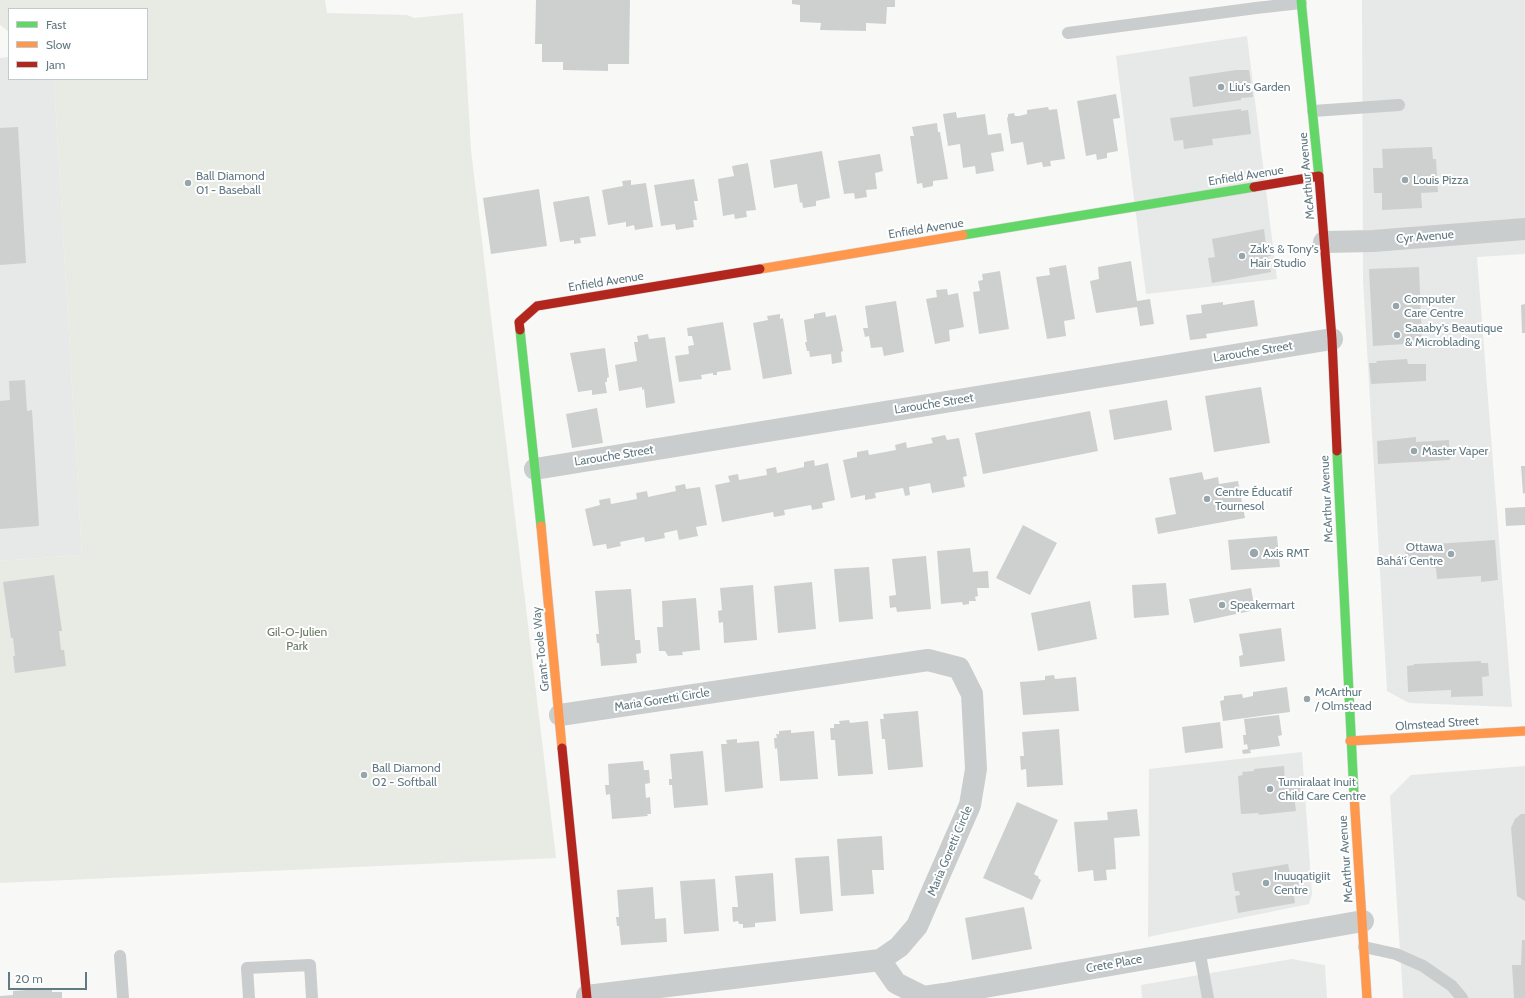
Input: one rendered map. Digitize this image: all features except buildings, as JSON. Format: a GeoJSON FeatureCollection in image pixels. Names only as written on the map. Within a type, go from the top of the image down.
{"type":"FeatureCollection","features":[{"type":"Feature","properties":{"kind":"street","name":"McArthur Avenue"},"geometry":{"type":"LineString","coordinates":[[1301,2],[1319,176],[1332,339],[1350,742],[1367,998]]}},
{"type":"Feature","properties":{"kind":"street","name":"Enfield Avenue"},"geometry":{"type":"LineString","coordinates":[[537,306],[1319,176]]}},
{"type":"Feature","properties":{"kind":"street","name":"Cyr Avenue"},"geometry":{"type":"LineString","coordinates":[[1324,242],[1373,241],[1525,229]]}},
{"type":"Feature","properties":{"kind":"street","name":"Grant-Toole Way"},"geometry":{"type":"LineString","coordinates":[[537,306],[519,322],[536,469],[587,997]]}},
{"type":"Feature","properties":{"kind":"street","name":"Larouche Street"},"geometry":{"type":"LineString","coordinates":[[536,469],[1332,339]]}},
{"type":"Feature","properties":{"kind":"street","name":"Maria Goretti Circle"},"geometry":{"type":"LineString","coordinates":[[560,715],[928,660],[959,668],[972,694],[976,769],[970,805],[917,926],[899,947],[880,960],[587,997]]}},
{"type":"Feature","properties":{"kind":"street","name":"Olmstead Street"},"geometry":{"type":"LineString","coordinates":[[1350,742],[1525,730]]}},
{"type":"Feature","properties":{"kind":"street","name":"Crete Place"},"geometry":{"type":"LineString","coordinates":[[880,960],[896,983],[924,997],[1363,921]]}},
{"type":"Feature","properties":{"kind":"lane"},"geometry":{"type":"LineString","coordinates":[[1068,33],[1301,2]]}},
{"type":"Feature","properties":{"kind":"lane"},"geometry":{"type":"LineString","coordinates":[[1313,111],[1399,105]]}},
{"type":"Feature","properties":{"kind":"lane"},"geometry":{"type":"LineString","coordinates":[[1364,947],[1396,954],[1423,966],[1452,986],[1462,998]]}},
{"type":"Feature","properties":{"kind":"lane"},"geometry":{"type":"LineString","coordinates":[[1199,949],[1208,998]]}},
{"type":"Feature","properties":{"kind":"lane"},"geometry":{"type":"LineString","coordinates":[[120,956],[123,998]]}},
{"type":"Feature","properties":{"kind":"lane"},"geometry":{"type":"LineString","coordinates":[[249,998],[247,968],[310,964],[312,998]]}},
{"type":"Feature","properties":{"kind":"shaded area"},"geometry":{"type":"Polygon","coordinates":[[[1362,0],[1525,0],[1525,254],[1477,257],[1512,707],[1409,703],[1387,691],[1363,281],[1362,0]]]}},
{"type":"Feature","properties":{"kind":"shaded area"},"geometry":{"type":"Polygon","coordinates":[[[1247,36],[1277,279],[1146,294],[1116,56],[1247,36]]]}},
{"type":"Feature","properties":{"kind":"shaded area"},"geometry":{"type":"Polygon","coordinates":[[[8,57],[8,80],[54,80],[82,555],[0,561],[0,58],[8,57]]]}},
{"type":"Feature","properties":{"kind":"shaded area"},"geometry":{"type":"Polygon","coordinates":[[[1302,752],[1312,894],[1309,904],[1148,937],[1149,769],[1302,752]]]}},
{"type":"Feature","properties":{"kind":"shaded area"},"geometry":{"type":"Polygon","coordinates":[[[1525,766],[1525,998],[1403,998],[1390,796],[1411,775],[1525,766]]]}},
{"type":"Feature","properties":{"kind":"shaded area"},"geometry":{"type":"Polygon","coordinates":[[[1292,959],[1325,965],[1327,998],[1142,998],[1141,985],[1292,959]]]}},
{"type":"Feature","properties":{"kind":"green space","name":"Gil-O-Julien Park"},"geometry":{"type":"Polygon","coordinates":[[[0,0],[325,0],[327,13],[407,15],[414,18],[463,13],[471,150],[556,858],[0,883],[0,561],[82,555],[54,80],[148,80],[148,8],[8,8],[8,31],[0,25],[0,0]]]}},
{"type":"Feature","properties":{"kind":"traffic: fast"},"geometry":{"type":"LineString","coordinates":[[1301,0],[1319,177]]}},
{"type":"Feature","properties":{"kind":"traffic: fast"},"geometry":{"type":"LineString","coordinates":[[963,235],[1254,187]]}},
{"type":"Feature","properties":{"kind":"traffic: fast"},"geometry":{"type":"LineString","coordinates":[[520,330],[541,526]]}},
{"type":"Feature","properties":{"kind":"traffic: fast"},"geometry":{"type":"LineString","coordinates":[[1337,451],[1354,795]]}},
{"type":"Feature","properties":{"kind":"traffic: slow"},"geometry":{"type":"LineString","coordinates":[[760,269],[963,235]]}},
{"type":"Feature","properties":{"kind":"traffic: slow"},"geometry":{"type":"LineString","coordinates":[[541,526],[562,748]]}},
{"type":"Feature","properties":{"kind":"traffic: slow"},"geometry":{"type":"LineString","coordinates":[[1350,741],[1525,731]]}},
{"type":"Feature","properties":{"kind":"traffic: slow"},"geometry":{"type":"LineString","coordinates":[[1354,795],[1367,998]]}},
{"type":"Feature","properties":{"kind":"traffic: jam"},"geometry":{"type":"LineString","coordinates":[[1254,187],[1319,176]]}},
{"type":"Feature","properties":{"kind":"traffic: jam"},"geometry":{"type":"LineString","coordinates":[[1319,177],[1332,339],[1337,451]]}},
{"type":"Feature","properties":{"kind":"traffic: jam"},"geometry":{"type":"LineString","coordinates":[[520,330],[519,322],[537,306],[760,269]]}},
{"type":"Feature","properties":{"kind":"traffic: jam"},"geometry":{"type":"LineString","coordinates":[[562,748],[587,998]]}},
{"type":"Feature","properties":{"kind":"place","name":"Liu's Garden"},"geometry":{"type":"Point","coordinates":[1221,87]}},
{"type":"Feature","properties":{"kind":"place","name":"Louis Pizza"},"geometry":{"type":"Point","coordinates":[1405,180]}},
{"type":"Feature","properties":{"kind":"place","name":"Ball Diamond 01 - Baseball"},"geometry":{"type":"Point","coordinates":[188,183]}},
{"type":"Feature","properties":{"kind":"place","name":"Zak's & Tony's Hair Studio"},"geometry":{"type":"Point","coordinates":[1242,256]}},
{"type":"Feature","properties":{"kind":"place","name":"Computer Care Centre"},"geometry":{"type":"Point","coordinates":[1396,306]}},
{"type":"Feature","properties":{"kind":"place","name":"Saaaby's Beautique & Microblading"},"geometry":{"type":"Point","coordinates":[1397,335]}},
{"type":"Feature","properties":{"kind":"place","name":"Master Vaper"},"geometry":{"type":"Point","coordinates":[1414,451]}},
{"type":"Feature","properties":{"kind":"place","name":"Centre Éducatif Tournesol"},"geometry":{"type":"Point","coordinates":[1207,499]}},
{"type":"Feature","properties":{"kind":"place","name":"Axis RMT"},"geometry":{"type":"Point","coordinates":[1254,553]}},
{"type":"Feature","properties":{"kind":"place","name":"Ottawa Bahá'í Centre"},"geometry":{"type":"Point","coordinates":[1451,554]}},
{"type":"Feature","properties":{"kind":"place","name":"Speakermart"},"geometry":{"type":"Point","coordinates":[1222,605]}},
{"type":"Feature","properties":{"kind":"place","name":"McArthur / Olmstead"},"geometry":{"type":"Point","coordinates":[1307,699]}},
{"type":"Feature","properties":{"kind":"place","name":"Ball Diamond 02 - Softball"},"geometry":{"type":"Point","coordinates":[364,775]}},
{"type":"Feature","properties":{"kind":"place","name":"Tumiralaat Inuit Child Care Centre"},"geometry":{"type":"Point","coordinates":[1270,789]}},
{"type":"Feature","properties":{"kind":"place","name":"Inuuqatigiit Centre"},"geometry":{"type":"Point","coordinates":[1266,883]}}]}
